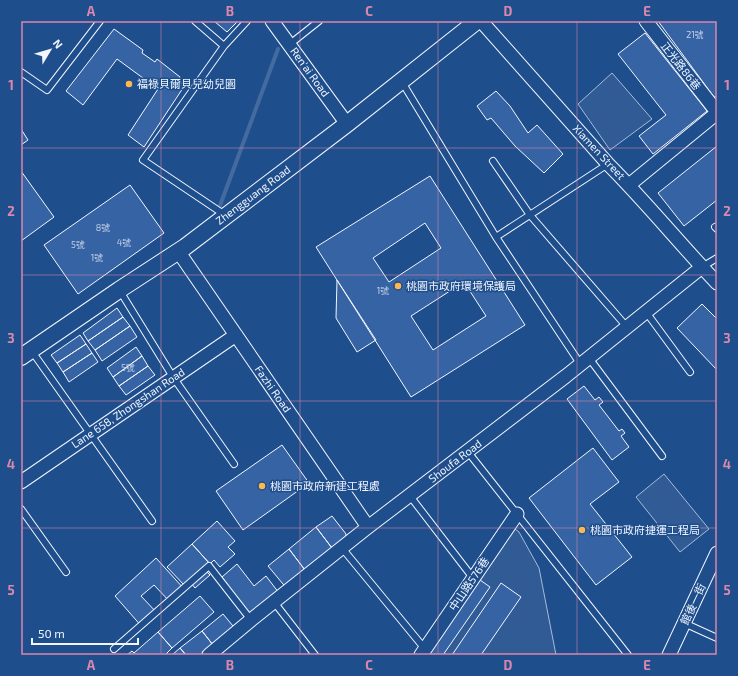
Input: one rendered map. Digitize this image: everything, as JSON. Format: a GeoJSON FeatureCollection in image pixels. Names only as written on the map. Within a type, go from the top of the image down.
{"type":"FeatureCollection","features":[{"type":"Feature","properties":{"kind":"street","name":"Ren'ai Road"},"geometry":{"type":"LineString","coordinates":[[272,21],[347,124]]}},
{"type":"Feature","properties":{"kind":"street","name":"Zhengguang Road"},"geometry":{"type":"LineString","coordinates":[[26,354],[185,247],[227,216],[347,124],[476,21]]}},
{"type":"Feature","properties":{"kind":"street","name":"Xiamen Street"},"geometry":{"type":"LineString","coordinates":[[481,21],[608,164],[629,185],[702,267],[716,279]]}},
{"type":"Feature","properties":{"kind":"street","name":"正光路86巷"},"geometry":{"type":"LineString","coordinates":[[646,21],[717,112]]}},
{"type":"Feature","properties":{"kind":"street"},"geometry":{"type":"LineString","coordinates":[[629,185],[717,112]]}},
{"type":"Feature","properties":{"kind":"street","name":"Fazhi Road"},"geometry":{"type":"LineString","coordinates":[[178,251],[368,527]]}},
{"type":"Feature","properties":{"kind":"street","name":"Shoufa Road"},"geometry":{"type":"LineString","coordinates":[[210,655],[251,620],[368,527],[585,361],[702,267]]}},
{"type":"Feature","properties":{"kind":"street","name":"Lane 658, Zhongshan Road"},"geometry":{"type":"LineString","coordinates":[[21,482],[236,335]]}},
{"type":"Feature","properties":{"kind":"street","name":"中山路576巷"},"geometry":{"type":"LineString","coordinates":[[423,652],[517,514]]}},
{"type":"Feature","properties":{"kind":"street","name":"館後一街"},"geometry":{"type":"LineString","coordinates":[[669,655],[717,553]]}},
{"type":"Feature","properties":{"kind":"lane"},"geometry":{"type":"LineString","coordinates":[[21,72],[47,90],[100,21]]}},
{"type":"Feature","properties":{"kind":"lane"},"geometry":{"type":"LineString","coordinates":[[195,21],[224,46]]}},
{"type":"Feature","properties":{"kind":"lane"},"geometry":{"type":"LineString","coordinates":[[227,216],[143,160],[224,46],[247,21]]}},
{"type":"Feature","properties":{"kind":"lane"},"geometry":{"type":"LineString","coordinates":[[290,44],[319,21]]}},
{"type":"Feature","properties":{"kind":"lane"},"geometry":{"type":"LineString","coordinates":[[401,81],[496,237],[585,361],[662,456]]}},
{"type":"Feature","properties":{"kind":"lane"},"geometry":{"type":"LineString","coordinates":[[493,161],[530,215],[627,327]]}},
{"type":"Feature","properties":{"kind":"lane"},"geometry":{"type":"LineString","coordinates":[[496,237],[608,164]]}},
{"type":"Feature","properties":{"kind":"lane"},"geometry":{"type":"LineString","coordinates":[[717,226],[715,227],[717,229]]}},
{"type":"Feature","properties":{"kind":"lane"},"geometry":{"type":"LineString","coordinates":[[702,267],[717,258]]}},
{"type":"Feature","properties":{"kind":"lane"},"geometry":{"type":"LineString","coordinates":[[119,290],[173,377],[234,464]]}},
{"type":"Feature","properties":{"kind":"lane"},"geometry":{"type":"LineString","coordinates":[[646,312],[690,372]]}},
{"type":"Feature","properties":{"kind":"lane"},"geometry":{"type":"LineString","coordinates":[[26,354],[90,434],[152,521]]}},
{"type":"Feature","properties":{"kind":"lane"},"geometry":{"type":"LineString","coordinates":[[468,452],[628,655]]}},
{"type":"Feature","properties":{"kind":"lane"},"geometry":{"type":"LineString","coordinates":[[410,496],[474,578]]}},
{"type":"Feature","properties":{"kind":"lane"},"geometry":{"type":"LineString","coordinates":[[21,509],[66,572]]}},
{"type":"Feature","properties":{"kind":"lane"},"geometry":{"type":"LineString","coordinates":[[342,548],[423,652]]}},
{"type":"Feature","properties":{"kind":"lane"},"geometry":{"type":"LineString","coordinates":[[114,649],[209,566],[251,620]]}},
{"type":"Feature","properties":{"kind":"lane"},"geometry":{"type":"LineString","coordinates":[[274,602],[315,655]]}},
{"type":"Feature","properties":{"kind":"lane"},"geometry":{"type":"LineString","coordinates":[[684,623],[717,638]]}},
{"type":"Feature","properties":{"kind":"shaded area"},"geometry":{"type":"Polygon","coordinates":[[[612,73],[652,119],[610,150],[578,104],[612,73]]]}},
{"type":"Feature","properties":{"kind":"shaded area"},"geometry":{"type":"Polygon","coordinates":[[[664,474],[709,529],[680,552],[636,497],[664,474]]]}},
{"type":"Feature","properties":{"kind":"shaded area"},"geometry":{"type":"Polygon","coordinates":[[[511,526],[519,532],[539,568],[556,655],[424,655],[511,526]]]}},
{"type":"Feature","properties":{"kind":"building"},"geometry":{"type":"Polygon","coordinates":[[[214,21],[238,21],[227,32],[214,21]]]}},
{"type":"Feature","properties":{"kind":"building"},"geometry":{"type":"Polygon","coordinates":[[[658,21],[717,21],[717,97],[714,97],[658,21]]]}},
{"type":"Feature","properties":{"kind":"building"},"geometry":{"type":"Polygon","coordinates":[[[114,29],[143,50],[142,53],[155,62],[157,59],[180,77],[178,81],[185,85],[144,147],[128,135],[158,89],[117,59],[83,105],[66,91],[114,29]]]}},
{"type":"Feature","properties":{"kind":"building"},"geometry":{"type":"Polygon","coordinates":[[[645,33],[707,111],[653,154],[639,136],[666,115],[618,54],[645,33]]]}},
{"type":"Feature","properties":{"kind":"building"},"geometry":{"type":"Polygon","coordinates":[[[496,91],[510,106],[528,133],[537,125],[563,154],[544,173],[515,146],[491,118],[487,120],[477,106],[496,91]]]}},
{"type":"Feature","properties":{"kind":"building"},"geometry":{"type":"Polygon","coordinates":[[[21,129],[28,140],[21,145],[21,129]]]}},
{"type":"Feature","properties":{"kind":"building"},"geometry":{"type":"Polygon","coordinates":[[[717,146],[717,200],[684,226],[658,193],[717,146]]]}},
{"type":"Feature","properties":{"kind":"building"},"geometry":{"type":"Polygon","coordinates":[[[21,171],[54,217],[21,241],[21,171]]]}},
{"type":"Feature","properties":{"kind":"building"},"geometry":{"type":"Polygon","coordinates":[[[430,176],[525,325],[411,397],[316,247],[430,176]],[[425,223],[373,258],[389,282],[441,248],[425,223]],[[464,282],[411,316],[433,350],[486,316],[464,282]]]}},
{"type":"Feature","properties":{"kind":"building"},"geometry":{"type":"Polygon","coordinates":[[[130,185],[164,233],[78,294],[44,245],[130,185]]]}},
{"type":"Feature","properties":{"kind":"building"},"geometry":{"type":"Polygon","coordinates":[[[337,280],[376,340],[357,352],[336,318],[337,280]]]}},
{"type":"Feature","properties":{"kind":"building"},"geometry":{"type":"Polygon","coordinates":[[[702,304],[717,319],[717,370],[677,328],[702,304]]]}},
{"type":"Feature","properties":{"kind":"building"},"geometry":{"type":"Polygon","coordinates":[[[117,308],[123,317],[88,341],[83,333],[117,308]]]}},
{"type":"Feature","properties":{"kind":"building"},"geometry":{"type":"Polygon","coordinates":[[[123,317],[130,326],[95,350],[88,341],[123,317]]]}},
{"type":"Feature","properties":{"kind":"building"},"geometry":{"type":"Polygon","coordinates":[[[130,326],[137,337],[102,361],[95,350],[130,326]]]}},
{"type":"Feature","properties":{"kind":"building"},"geometry":{"type":"Polygon","coordinates":[[[80,335],[86,344],[57,363],[51,355],[80,335]]]}},
{"type":"Feature","properties":{"kind":"building"},"geometry":{"type":"Polygon","coordinates":[[[86,344],[92,353],[63,372],[57,363],[86,344]]]}},
{"type":"Feature","properties":{"kind":"building"},"geometry":{"type":"Polygon","coordinates":[[[136,347],[142,356],[113,377],[107,368],[136,347]]]}},
{"type":"Feature","properties":{"kind":"building"},"geometry":{"type":"Polygon","coordinates":[[[92,353],[98,362],[69,382],[63,372],[92,353]]]}},
{"type":"Feature","properties":{"kind":"building"},"geometry":{"type":"Polygon","coordinates":[[[142,356],[148,366],[119,386],[113,377],[142,356]]]}},
{"type":"Feature","properties":{"kind":"building"},"geometry":{"type":"Polygon","coordinates":[[[148,366],[155,375],[126,395],[119,386],[148,366]]]}},
{"type":"Feature","properties":{"kind":"building"},"geometry":{"type":"Polygon","coordinates":[[[584,386],[595,400],[599,397],[603,402],[599,405],[619,431],[622,429],[625,433],[621,436],[629,447],[612,460],[567,399],[584,386]]]}},
{"type":"Feature","properties":{"kind":"building"},"geometry":{"type":"Polygon","coordinates":[[[282,445],[309,483],[243,530],[216,491],[282,445]]]}},
{"type":"Feature","properties":{"kind":"building","name":"桃園市政府捷運工程局"},"geometry":{"type":"Polygon","coordinates":[[[593,448],[619,482],[590,504],[632,557],[596,585],[529,498],[593,448]]]}},
{"type":"Feature","properties":{"kind":"building"},"geometry":{"type":"Polygon","coordinates":[[[332,516],[346,534],[344,545],[335,552],[316,527],[332,516]]]}},
{"type":"Feature","properties":{"kind":"building"},"geometry":{"type":"Polygon","coordinates":[[[217,521],[235,541],[228,547],[235,554],[220,567],[214,560],[210,564],[192,544],[217,521]]]}},
{"type":"Feature","properties":{"kind":"building"},"geometry":{"type":"Polygon","coordinates":[[[316,527],[335,552],[308,574],[289,549],[316,527]]]}},
{"type":"Feature","properties":{"kind":"building"},"geometry":{"type":"Polygon","coordinates":[[[192,544],[210,564],[204,569],[210,575],[195,588],[190,582],[185,586],[167,567],[192,544]]]}},
{"type":"Feature","properties":{"kind":"building"},"geometry":{"type":"Polygon","coordinates":[[[289,549],[308,574],[288,590],[268,566],[289,549]]]}},
{"type":"Feature","properties":{"kind":"building"},"geometry":{"type":"Polygon","coordinates":[[[156,558],[185,590],[171,603],[154,585],[141,596],[158,614],[143,628],[115,596],[156,558]]]}},
{"type":"Feature","properties":{"kind":"building"},"geometry":{"type":"Polygon","coordinates":[[[237,564],[254,586],[266,576],[279,593],[247,617],[223,587],[227,584],[222,577],[237,564]]]}},
{"type":"Feature","properties":{"kind":"building"},"geometry":{"type":"Polygon","coordinates":[[[480,580],[490,587],[443,655],[428,655],[480,580]]]}},
{"type":"Feature","properties":{"kind":"building"},"geometry":{"type":"Polygon","coordinates":[[[501,583],[521,597],[481,655],[452,655],[501,583]]]}},
{"type":"Feature","properties":{"kind":"building"},"geometry":{"type":"Polygon","coordinates":[[[200,596],[214,612],[172,648],[158,632],[200,596]]]}},
{"type":"Feature","properties":{"kind":"building"},"geometry":{"type":"Polygon","coordinates":[[[223,614],[238,632],[217,650],[202,631],[223,614]]]}},
{"type":"Feature","properties":{"kind":"building"},"geometry":{"type":"Polygon","coordinates":[[[202,631],[217,650],[210,655],[186,655],[180,648],[202,631]]]}},
{"type":"Feature","properties":{"kind":"building"},"geometry":{"type":"Polygon","coordinates":[[[158,632],[172,648],[165,655],[127,655],[132,651],[134,653],[158,632]]]}},
{"type":"Feature","properties":{"kind":"building"},"geometry":{"type":"Polygon","coordinates":[[[180,648],[186,655],[172,655],[180,648]]]}},
{"type":"Feature","properties":{"kind":"waterway"},"geometry":{"type":"LineString","coordinates":[[218,211],[278,49]]}},
{"type":"Feature","properties":{"kind":"place","name":"福祿貝爾貝兒幼兒園"},"geometry":{"type":"Point","coordinates":[129,84]}},
{"type":"Feature","properties":{"kind":"place","name":"桃園市政府環境保護局"},"geometry":{"type":"Point","coordinates":[398,286]}},
{"type":"Feature","properties":{"kind":"place","name":"桃園市政府新建工程處"},"geometry":{"type":"Point","coordinates":[262,486]}},
{"type":"Feature","properties":{"kind":"place","name":"桃園市政府捷運工程局"},"geometry":{"type":"Point","coordinates":[582,530]}}]}
